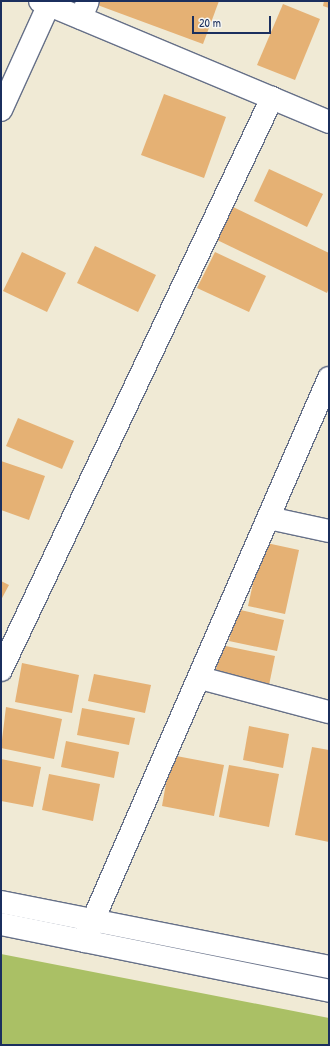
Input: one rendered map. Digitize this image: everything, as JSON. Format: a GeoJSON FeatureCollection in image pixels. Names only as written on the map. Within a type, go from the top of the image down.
{"type":"FeatureCollection","features":[{"type":"Feature","properties":{"kind":"street"},"geometry":{"type":"LineString","coordinates":[[1,110],[44,3],[84,9],[272,98],[329,122]]}},
{"type":"Feature","properties":{"kind":"street"},"geometry":{"type":"LineString","coordinates":[[1,670],[272,98]]}},
{"type":"Feature","properties":{"kind":"street"},"geometry":{"type":"LineString","coordinates":[[84,941],[200,678],[329,378]]}},
{"type":"Feature","properties":{"kind":"street"},"geometry":{"type":"LineString","coordinates":[[269,518],[329,531]]}},
{"type":"Feature","properties":{"kind":"street"},"geometry":{"type":"LineString","coordinates":[[200,678],[329,712]]}},
{"type":"Feature","properties":{"kind":"street"},"geometry":{"type":"LineString","coordinates":[[1,902],[329,967]]}},
{"type":"Feature","properties":{"kind":"street"},"geometry":{"type":"LineString","coordinates":[[1,924],[329,991]]}},
{"type":"Feature","properties":{"kind":"green space"},"geometry":{"type":"Polygon","coordinates":[[[1,954],[329,1018],[329,1045],[1,1045],[1,954]]]}},
{"type":"Feature","properties":{"kind":"building"},"geometry":{"type":"Polygon","coordinates":[[[93,1],[219,1],[203,44],[92,3],[93,1]]]}},
{"type":"Feature","properties":{"kind":"building"},"geometry":{"type":"Polygon","coordinates":[[[324,1],[329,1],[329,8],[323,6],[324,1]]]}},
{"type":"Feature","properties":{"kind":"building"},"geometry":{"type":"Polygon","coordinates":[[[283,4],[320,19],[295,80],[257,65],[283,4]]]}},
{"type":"Feature","properties":{"kind":"building"},"geometry":{"type":"Polygon","coordinates":[[[164,94],[226,117],[204,178],[141,155],[164,94]]]}},
{"type":"Feature","properties":{"kind":"building"},"geometry":{"type":"Polygon","coordinates":[[[269,169],[323,194],[307,227],[254,201],[269,169]]]}},
{"type":"Feature","properties":{"kind":"building"},"geometry":{"type":"Polygon","coordinates":[[[231,206],[329,253],[329,288],[327,293],[215,239],[231,206]]]}},
{"type":"Feature","properties":{"kind":"building"},"geometry":{"type":"Polygon","coordinates":[[[95,246],[156,275],[138,312],[77,283],[95,246]]]}},
{"type":"Feature","properties":{"kind":"building"},"geometry":{"type":"Polygon","coordinates":[[[22,252],[66,273],[47,312],[3,291],[22,252]]]}},
{"type":"Feature","properties":{"kind":"building"},"geometry":{"type":"Polygon","coordinates":[[[215,252],[266,276],[249,312],[197,288],[215,252]]]}},
{"type":"Feature","properties":{"kind":"building"},"geometry":{"type":"Polygon","coordinates":[[[18,418],[74,441],[62,469],[6,446],[18,418]]]}},
{"type":"Feature","properties":{"kind":"building"},"geometry":{"type":"Polygon","coordinates":[[[1,461],[45,476],[29,520],[1,510],[1,461]]]}},
{"type":"Feature","properties":{"kind":"building"},"geometry":{"type":"Polygon","coordinates":[[[262,542],[299,550],[285,614],[248,606],[262,542]]]}},
{"type":"Feature","properties":{"kind":"building"},"geometry":{"type":"Polygon","coordinates":[[[1,581],[9,585],[1,600],[1,581]]]}},
{"type":"Feature","properties":{"kind":"building"},"geometry":{"type":"Polygon","coordinates":[[[236,609],[284,620],[277,651],[229,641],[236,609]]]}},
{"type":"Feature","properties":{"kind":"building"},"geometry":{"type":"Polygon","coordinates":[[[221,645],[275,656],[268,690],[214,679],[221,645]]]}},
{"type":"Feature","properties":{"kind":"building"},"geometry":{"type":"Polygon","coordinates":[[[22,663],[79,675],[72,713],[15,702],[22,663]]]}},
{"type":"Feature","properties":{"kind":"building"},"geometry":{"type":"Polygon","coordinates":[[[94,674],[151,685],[145,713],[88,701],[94,674]]]}},
{"type":"Feature","properties":{"kind":"building"},"geometry":{"type":"Polygon","coordinates":[[[6,707],[62,719],[54,759],[1,748],[6,707]]]}},
{"type":"Feature","properties":{"kind":"building"},"geometry":{"type":"Polygon","coordinates":[[[82,708],[135,718],[129,745],[77,735],[82,708]]]}},
{"type":"Feature","properties":{"kind":"building"},"geometry":{"type":"Polygon","coordinates":[[[249,726],[289,734],[283,768],[243,760],[249,726]]]}},
{"type":"Feature","properties":{"kind":"building"},"geometry":{"type":"Polygon","coordinates":[[[66,741],[119,752],[114,778],[61,767],[66,741]]]}},
{"type":"Feature","properties":{"kind":"building"},"geometry":{"type":"Polygon","coordinates":[[[312,747],[329,750],[329,842],[295,835],[312,747]]]}},
{"type":"Feature","properties":{"kind":"building"},"geometry":{"type":"Polygon","coordinates":[[[171,755],[224,765],[214,816],[162,806],[171,755]]]}},
{"type":"Feature","properties":{"kind":"building"},"geometry":{"type":"Polygon","coordinates":[[[1,759],[41,767],[33,807],[1,801],[1,759]]]}},
{"type":"Feature","properties":{"kind":"building"},"geometry":{"type":"Polygon","coordinates":[[[229,765],[279,774],[269,827],[219,817],[229,765]]]}},
{"type":"Feature","properties":{"kind":"building"},"geometry":{"type":"Polygon","coordinates":[[[49,774],[100,784],[93,821],[42,810],[49,774]]]}}]}
